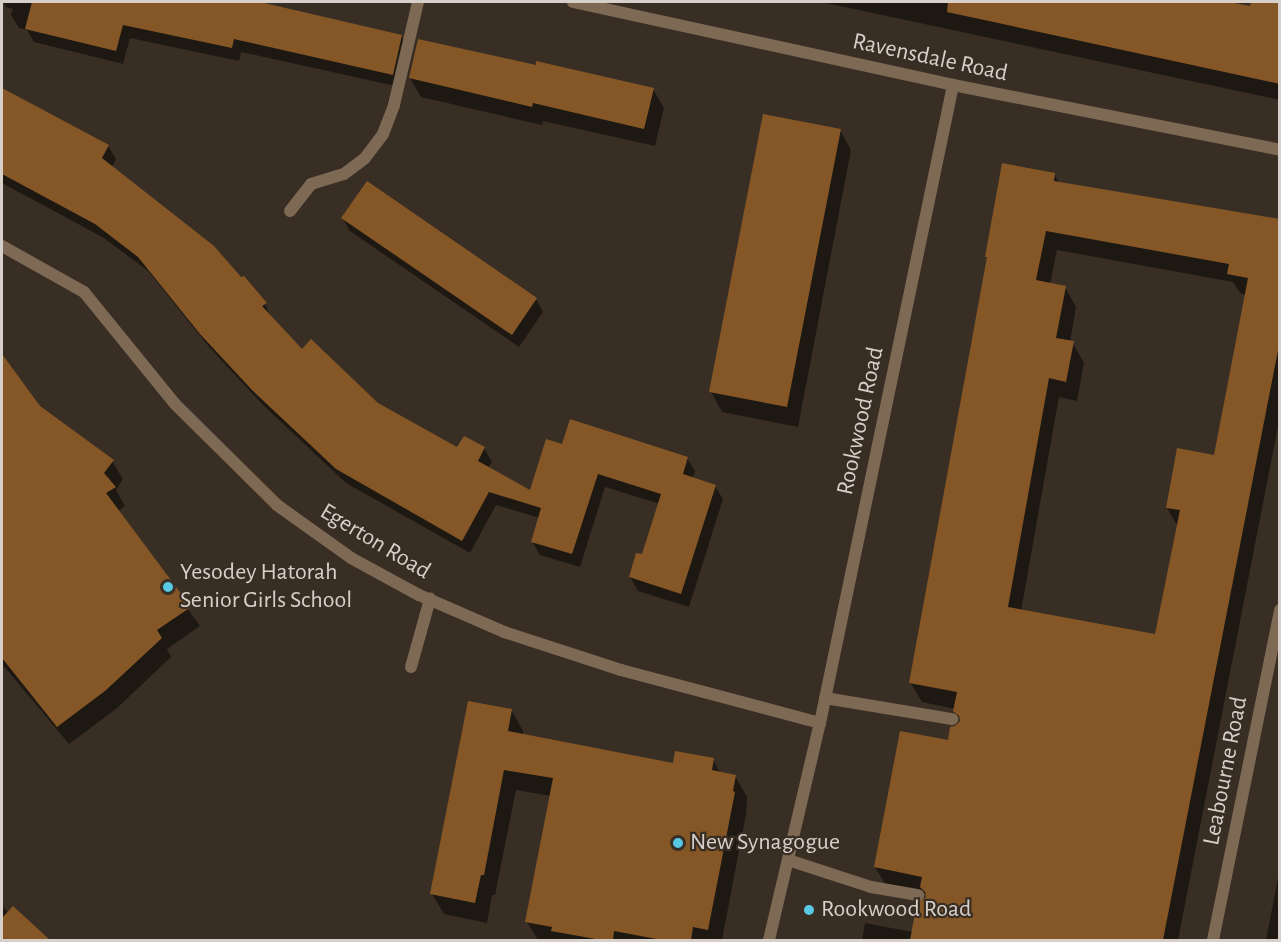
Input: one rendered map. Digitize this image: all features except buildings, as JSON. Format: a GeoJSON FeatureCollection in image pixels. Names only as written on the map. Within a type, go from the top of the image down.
{"type":"FeatureCollection","features":[{"type":"Feature","properties":{"kind":"street"},"geometry":{"type":"LineString","coordinates":[[290,211],[311,184],[345,174],[365,158],[383,134],[394,105],[417,2]]}},
{"type":"Feature","properties":{"kind":"street","name":"Ravensdale Road"},"geometry":{"type":"LineString","coordinates":[[573,2],[952,84],[1280,150]]}},
{"type":"Feature","properties":{"kind":"street","name":"Rookwood Road"},"geometry":{"type":"LineString","coordinates":[[769,940],[820,723],[952,84]]}},
{"type":"Feature","properties":{"kind":"street","name":"Egerton Road"},"geometry":{"type":"LineString","coordinates":[[2,246],[84,292],[175,404],[277,505],[351,558],[430,599],[504,632],[621,670],[820,723]]}},
{"type":"Feature","properties":{"kind":"street"},"geometry":{"type":"LineString","coordinates":[[411,667],[430,599]]}},
{"type":"Feature","properties":{"kind":"street","name":"Leabourne Road"},"geometry":{"type":"LineString","coordinates":[[1213,940],[1280,610]]}},
{"type":"Feature","properties":{"kind":"street"},"geometry":{"type":"LineString","coordinates":[[825,698],[952,719]]}},
{"type":"Feature","properties":{"kind":"street"},"geometry":{"type":"LineString","coordinates":[[788,860],[871,887],[918,896]]}},
{"type":"Feature","properties":{"kind":"place","name":"Yesodey Hatorah Senior Girls School"},"geometry":{"type":"Point","coordinates":[168,587]}},
{"type":"Feature","properties":{"kind":"place","name":"New Synagogue"},"geometry":{"type":"Point","coordinates":[678,843]}},
{"type":"Feature","properties":{"kind":"place","name":"Rookwood Road"},"geometry":{"type":"Point","coordinates":[809,910]}}]}
